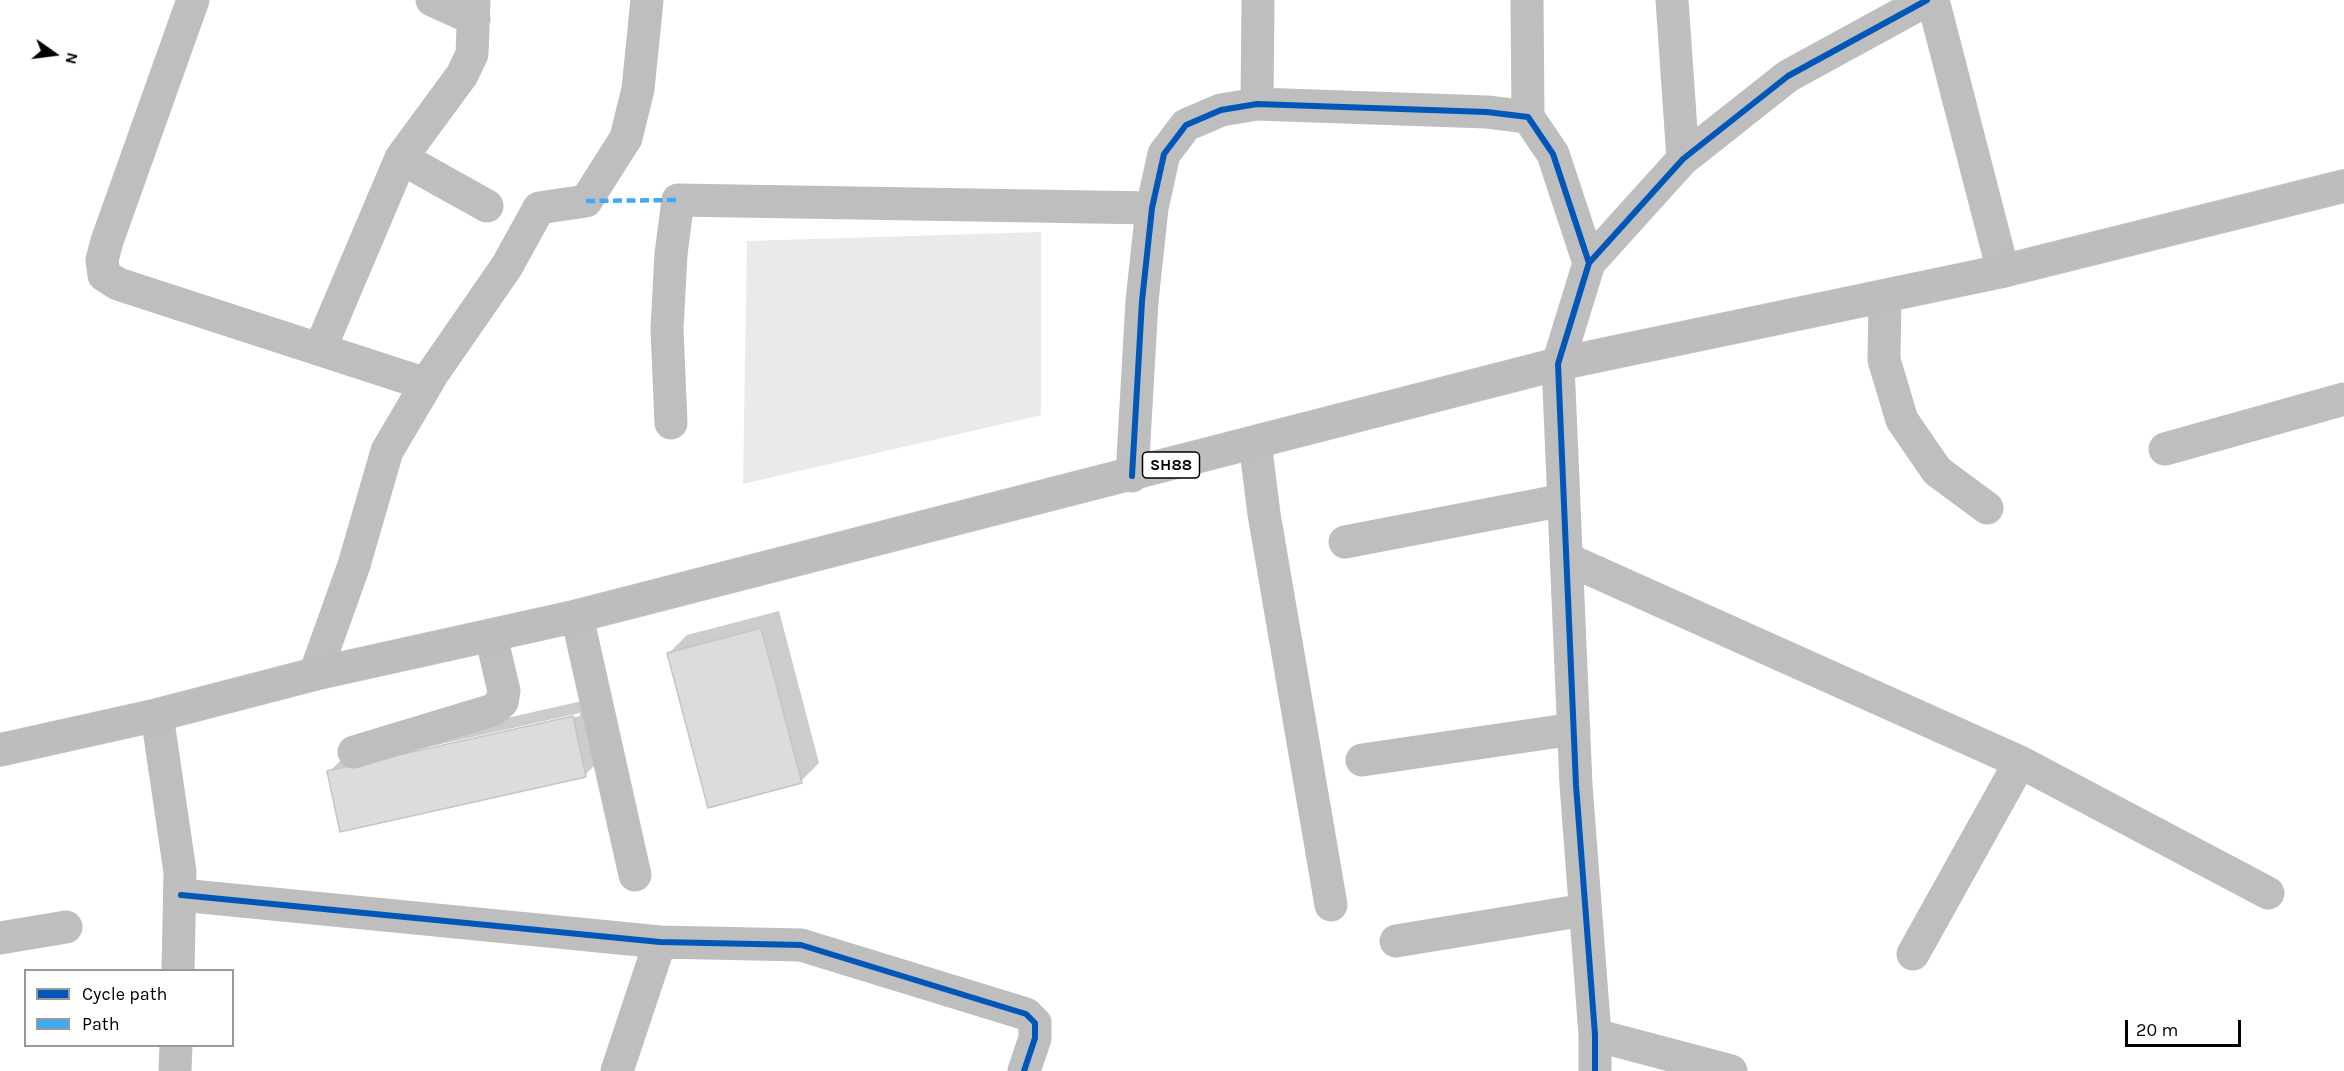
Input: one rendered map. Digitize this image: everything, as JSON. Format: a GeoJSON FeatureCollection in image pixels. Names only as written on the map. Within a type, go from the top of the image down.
{"type":"FeatureCollection","features":[{"type":"Feature","properties":{"kind":"main road","name":"SH88"},"geometry":{"type":"LineString","coordinates":[[0,750],[157,715],[315,674],[577,616],[1132,476],[1254,442],[1558,364],[1885,298],[2344,186]]}},
{"type":"Feature","properties":{"kind":"street"},"geometry":{"type":"LineString","coordinates":[[193,0],[106,240],[102,260],[104,275],[118,284],[426,384]]}},
{"type":"Feature","properties":{"kind":"street"},"geometry":{"type":"LineString","coordinates":[[320,349],[402,158],[462,75],[472,54],[474,10],[432,0]]}},
{"type":"Feature","properties":{"kind":"street"},"geometry":{"type":"LineString","coordinates":[[315,674],[354,565],[387,451],[426,384],[507,266],[539,208],[586,201],[626,138],[638,89],[647,0]]}},
{"type":"Feature","properties":{"kind":"street"},"geometry":{"type":"LineString","coordinates":[[1257,104],[1258,0]]}},
{"type":"Feature","properties":{"kind":"street"},"geometry":{"type":"LineString","coordinates":[[1527,0],[1528,117],[1553,153],[1589,263]]}},
{"type":"Feature","properties":{"kind":"street"},"geometry":{"type":"LineString","coordinates":[[1672,0],[1683,159]]}},
{"type":"Feature","properties":{"kind":"street"},"geometry":{"type":"LineString","coordinates":[[1595,1071],[1574,729],[1558,364],[1589,263],[1683,159],[1788,76],[1928,0]]}},
{"type":"Feature","properties":{"kind":"street"},"geometry":{"type":"LineString","coordinates":[[1933,0],[2003,271]]}},
{"type":"Feature","properties":{"kind":"street"},"geometry":{"type":"LineString","coordinates":[[1132,476],[1142,301],[1152,208],[1164,154],[1186,125],[1221,110],[1257,104],[1487,112],[1528,117]]}},
{"type":"Feature","properties":{"kind":"street"},"geometry":{"type":"LineString","coordinates":[[402,158],[487,206]]}},
{"type":"Feature","properties":{"kind":"street"},"geometry":{"type":"LineString","coordinates":[[671,423],[667,329],[671,254],[678,200],[1152,208]]}},
{"type":"Feature","properties":{"kind":"street"},"geometry":{"type":"LineString","coordinates":[[1885,298],[1884,360],[1902,420],[1937,471],[1987,508]]}},
{"type":"Feature","properties":{"kind":"street"},"geometry":{"type":"LineString","coordinates":[[2165,449],[2344,399]]}},
{"type":"Feature","properties":{"kind":"street"},"geometry":{"type":"LineString","coordinates":[[1254,442],[1264,514],[1331,905]]}},
{"type":"Feature","properties":{"kind":"street"},"geometry":{"type":"LineString","coordinates":[[1345,542],[1564,500]]}},
{"type":"Feature","properties":{"kind":"street"},"geometry":{"type":"LineString","coordinates":[[1567,559],[2020,762],[2268,893]]}},
{"type":"Feature","properties":{"kind":"street"},"geometry":{"type":"LineString","coordinates":[[577,616],[635,875]]}},
{"type":"Feature","properties":{"kind":"street"},"geometry":{"type":"LineString","coordinates":[[354,752],[493,710],[502,702],[504,691],[491,636]]}},
{"type":"Feature","properties":{"kind":"street"},"geometry":{"type":"LineString","coordinates":[[157,715],[180,872],[178,969]]}},
{"type":"Feature","properties":{"kind":"street"},"geometry":{"type":"LineString","coordinates":[[1362,760],[1574,729]]}},
{"type":"Feature","properties":{"kind":"street"},"geometry":{"type":"LineString","coordinates":[[1913,954],[2020,762]]}},
{"type":"Feature","properties":{"kind":"street"},"geometry":{"type":"LineString","coordinates":[[180,896],[660,942],[801,945],[1026,1014],[1035,1023],[1035,1038],[1024,1071]]}},
{"type":"Feature","properties":{"kind":"street"},"geometry":{"type":"LineString","coordinates":[[1396,941],[1585,910]]}},
{"type":"Feature","properties":{"kind":"street"},"geometry":{"type":"LineString","coordinates":[[0,938],[66,927]]}},
{"type":"Feature","properties":{"kind":"street"},"geometry":{"type":"LineString","coordinates":[[617,1071],[660,942]]}},
{"type":"Feature","properties":{"kind":"street"},"geometry":{"type":"LineString","coordinates":[[1594,1035],[1731,1071]]}},
{"type":"Feature","properties":{"kind":"street"},"geometry":{"type":"LineString","coordinates":[[176,1047],[176,1071]]}},
{"type":"Feature","properties":{"kind":"shaded area"},"geometry":{"type":"Polygon","coordinates":[[[1041,232],[1041,415],[743,484],[747,241],[1041,232]]]}},
{"type":"Feature","properties":{"kind":"building"},"geometry":{"type":"Polygon","coordinates":[[[761,628],[802,783],[708,808],[667,653],[761,628]]]}},
{"type":"Feature","properties":{"kind":"building"},"geometry":{"type":"Polygon","coordinates":[[[573,716],[586,777],[340,832],[327,771],[573,716]]]}},
{"type":"Feature","properties":{"kind":"marked path"},"geometry":{"type":"LineString","coordinates":[[586,201],[678,200]]}},
{"type":"Feature","properties":{"kind":"cycle path"},"geometry":{"type":"LineString","coordinates":[[1595,1071],[1595,1035],[1576,785],[1558,364],[1589,263],[1683,159],[1788,76],[1927,0]]}},
{"type":"Feature","properties":{"kind":"cycle path"},"geometry":{"type":"LineString","coordinates":[[1132,476],[1142,301],[1152,208],[1164,154],[1186,125],[1221,110],[1257,104],[1487,112],[1528,117],[1553,154],[1589,263]]}},
{"type":"Feature","properties":{"kind":"cycle path"},"geometry":{"type":"LineString","coordinates":[[181,895],[660,942],[801,945],[1026,1014],[1035,1023],[1035,1038],[1024,1071]]}}]}
